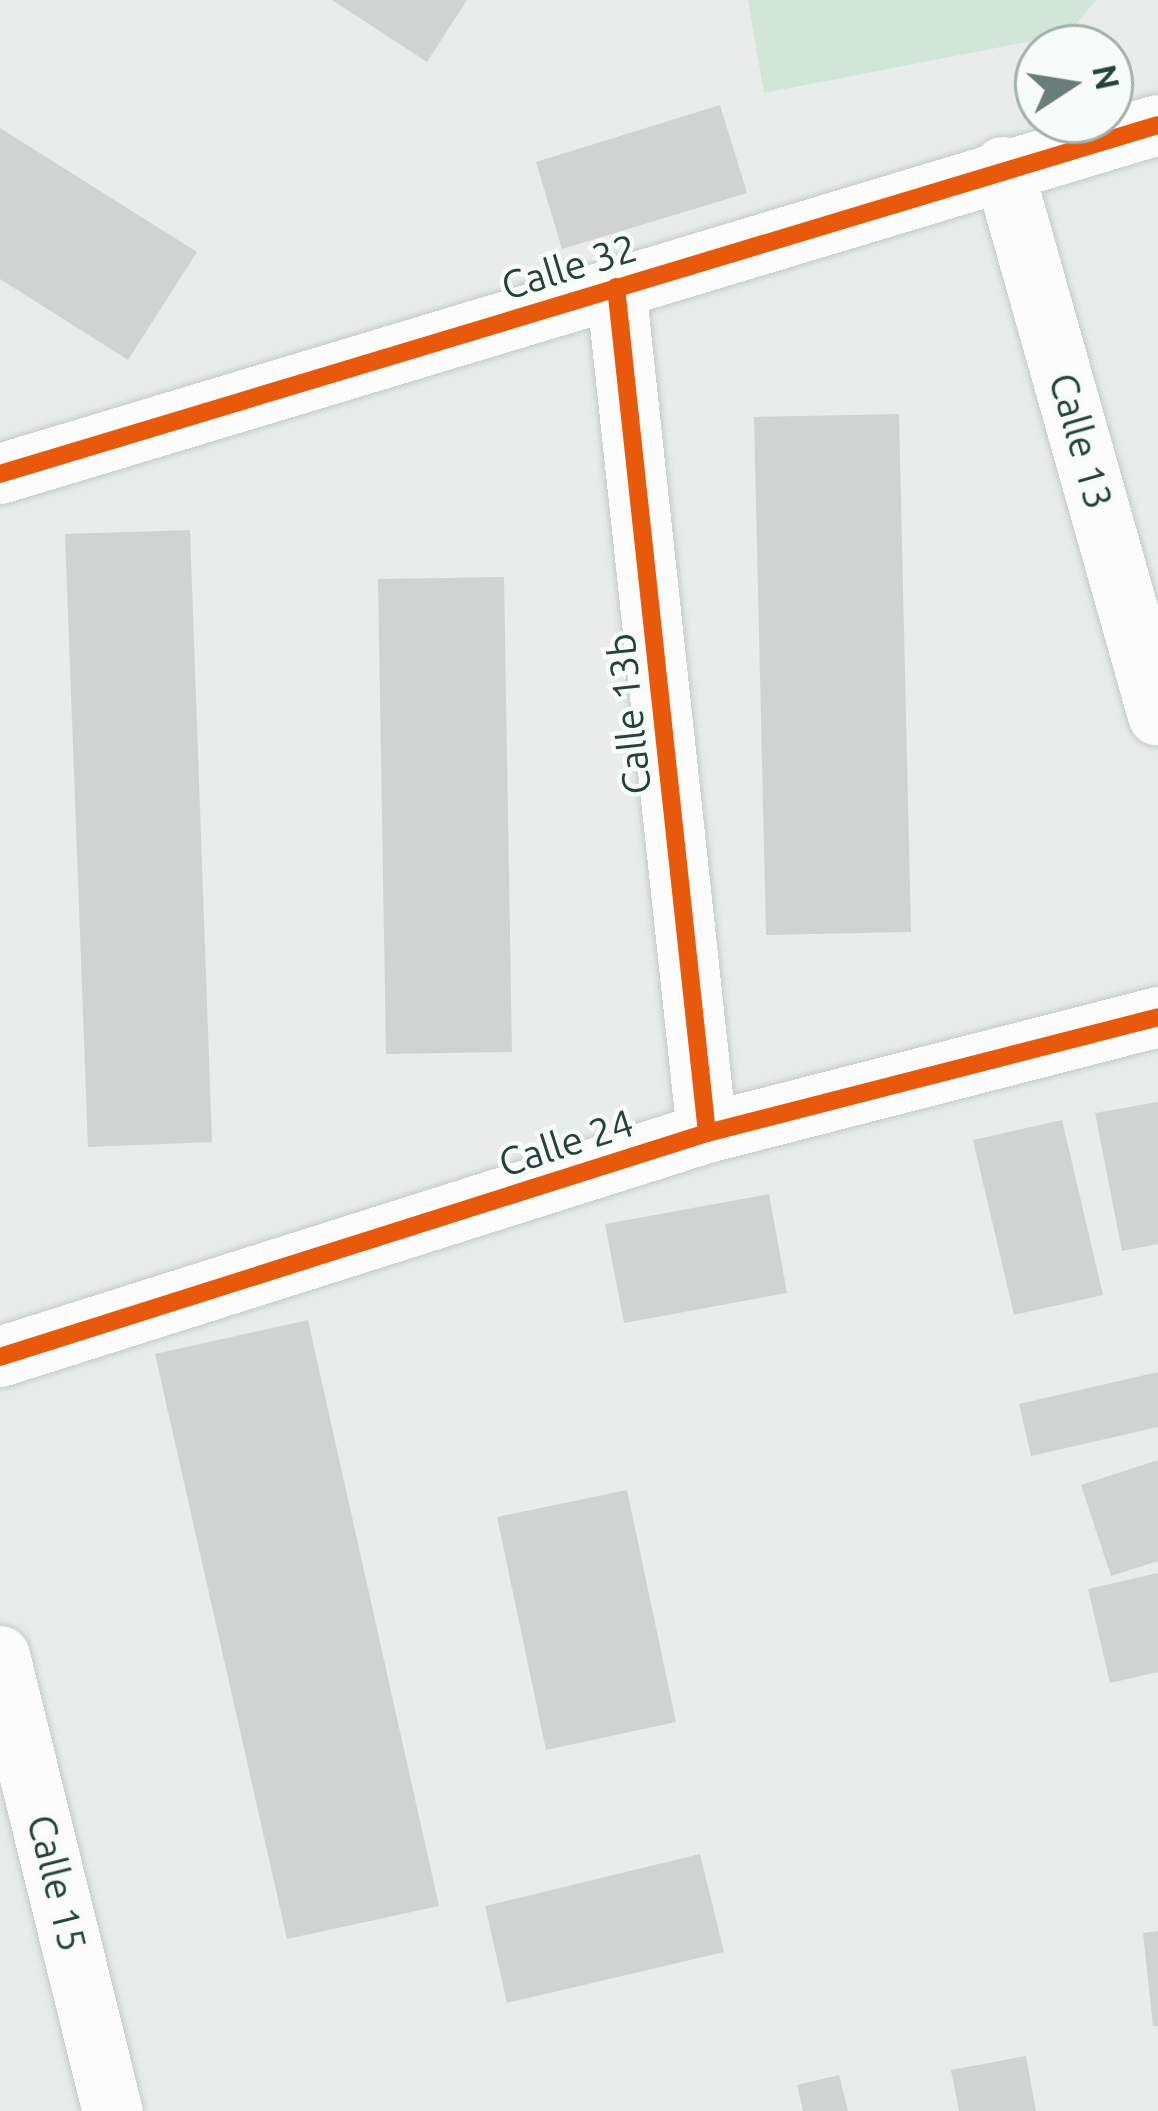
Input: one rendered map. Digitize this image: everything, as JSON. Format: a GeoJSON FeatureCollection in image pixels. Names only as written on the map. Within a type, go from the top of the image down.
{"type":"FeatureCollection","features":[{"type":"Feature","properties":{"kind":"street","name":"Calle 32"},"geometry":{"type":"LineString","coordinates":[[0,474],[1003,167],[1158,124]]}},
{"type":"Feature","properties":{"kind":"street","name":"Calle 13"},"geometry":{"type":"LineString","coordinates":[[1003,167],[1158,716]]}},
{"type":"Feature","properties":{"kind":"street","name":"Calle 13b"},"geometry":{"type":"LineString","coordinates":[[616,287],[707,1133]]}},
{"type":"Feature","properties":{"kind":"street","name":"Calle 24"},"geometry":{"type":"LineString","coordinates":[[0,1357],[707,1133],[1158,1017]]}},
{"type":"Feature","properties":{"kind":"street","name":"Calle 15"},"geometry":{"type":"LineString","coordinates":[[0,1656],[113,2111]]}},
{"type":"Feature","properties":{"kind":"green space"},"geometry":{"type":"Polygon","coordinates":[[[748,0],[1096,0],[1076,24],[1014,24],[1014,44],[764,93],[748,0]]]}},
{"type":"Feature","properties":{"kind":"building"},"geometry":{"type":"Polygon","coordinates":[[[332,0],[467,0],[427,62],[332,0]]]}},
{"type":"Feature","properties":{"kind":"building"},"geometry":{"type":"Polygon","coordinates":[[[720,105],[747,193],[562,249],[536,162],[720,105]]]}},
{"type":"Feature","properties":{"kind":"building"},"geometry":{"type":"Polygon","coordinates":[[[0,128],[197,252],[128,360],[0,279],[0,128]]]}},
{"type":"Feature","properties":{"kind":"building"},"geometry":{"type":"Polygon","coordinates":[[[899,414],[911,932],[766,935],[754,417],[899,414]]]}},
{"type":"Feature","properties":{"kind":"building"},"geometry":{"type":"Polygon","coordinates":[[[190,530],[212,1142],[88,1147],[65,534],[190,530]]]}},
{"type":"Feature","properties":{"kind":"building"},"geometry":{"type":"Polygon","coordinates":[[[504,577],[512,1052],[386,1054],[378,579],[504,577]]]}},
{"type":"Feature","properties":{"kind":"building"},"geometry":{"type":"Polygon","coordinates":[[[1158,1102],[1158,1244],[1122,1251],[1095,1113],[1158,1102]]]}},
{"type":"Feature","properties":{"kind":"building"},"geometry":{"type":"Polygon","coordinates":[[[1062,1120],[1103,1295],[1014,1315],[973,1140],[1062,1120]]]}},
{"type":"Feature","properties":{"kind":"building"},"geometry":{"type":"Polygon","coordinates":[[[769,1194],[787,1293],[624,1323],[605,1224],[769,1194]]]}},
{"type":"Feature","properties":{"kind":"building"},"geometry":{"type":"Polygon","coordinates":[[[308,1320],[439,1906],[287,1939],[155,1354],[308,1320]]]}},
{"type":"Feature","properties":{"kind":"building"},"geometry":{"type":"Polygon","coordinates":[[[1158,1372],[1158,1427],[1031,1456],[1019,1404],[1158,1372]]]}},
{"type":"Feature","properties":{"kind":"building"},"geometry":{"type":"Polygon","coordinates":[[[1158,1460],[1158,1561],[1111,1576],[1081,1485],[1158,1460]]]}},
{"type":"Feature","properties":{"kind":"building"},"geometry":{"type":"Polygon","coordinates":[[[627,1490],[676,1722],[546,1750],[497,1517],[627,1490]]]}},
{"type":"Feature","properties":{"kind":"building"},"geometry":{"type":"Polygon","coordinates":[[[1158,1573],[1158,1672],[1110,1683],[1088,1589],[1158,1573]]]}},
{"type":"Feature","properties":{"kind":"building"},"geometry":{"type":"Polygon","coordinates":[[[700,1854],[724,1952],[507,2003],[485,1906],[700,1854]]]}},
{"type":"Feature","properties":{"kind":"building"},"geometry":{"type":"Polygon","coordinates":[[[1158,1931],[1158,2026],[1153,2026],[1143,1933],[1158,1931]]]}},
{"type":"Feature","properties":{"kind":"building"},"geometry":{"type":"Polygon","coordinates":[[[1026,2056],[1036,2111],[959,2111],[951,2070],[1026,2056]]]}},
{"type":"Feature","properties":{"kind":"building"},"geometry":{"type":"Polygon","coordinates":[[[839,2075],[848,2111],[803,2111],[797,2085],[839,2075]]]}},
{"type":"Feature","properties":{"kind":"cycle path"},"geometry":{"type":"LineString","coordinates":[[0,474],[1158,125]]}},
{"type":"Feature","properties":{"kind":"cycle path"},"geometry":{"type":"LineString","coordinates":[[616,287],[707,1133]]}},
{"type":"Feature","properties":{"kind":"cycle path"},"geometry":{"type":"LineString","coordinates":[[0,1357],[707,1133],[1158,1017]]}}]}
